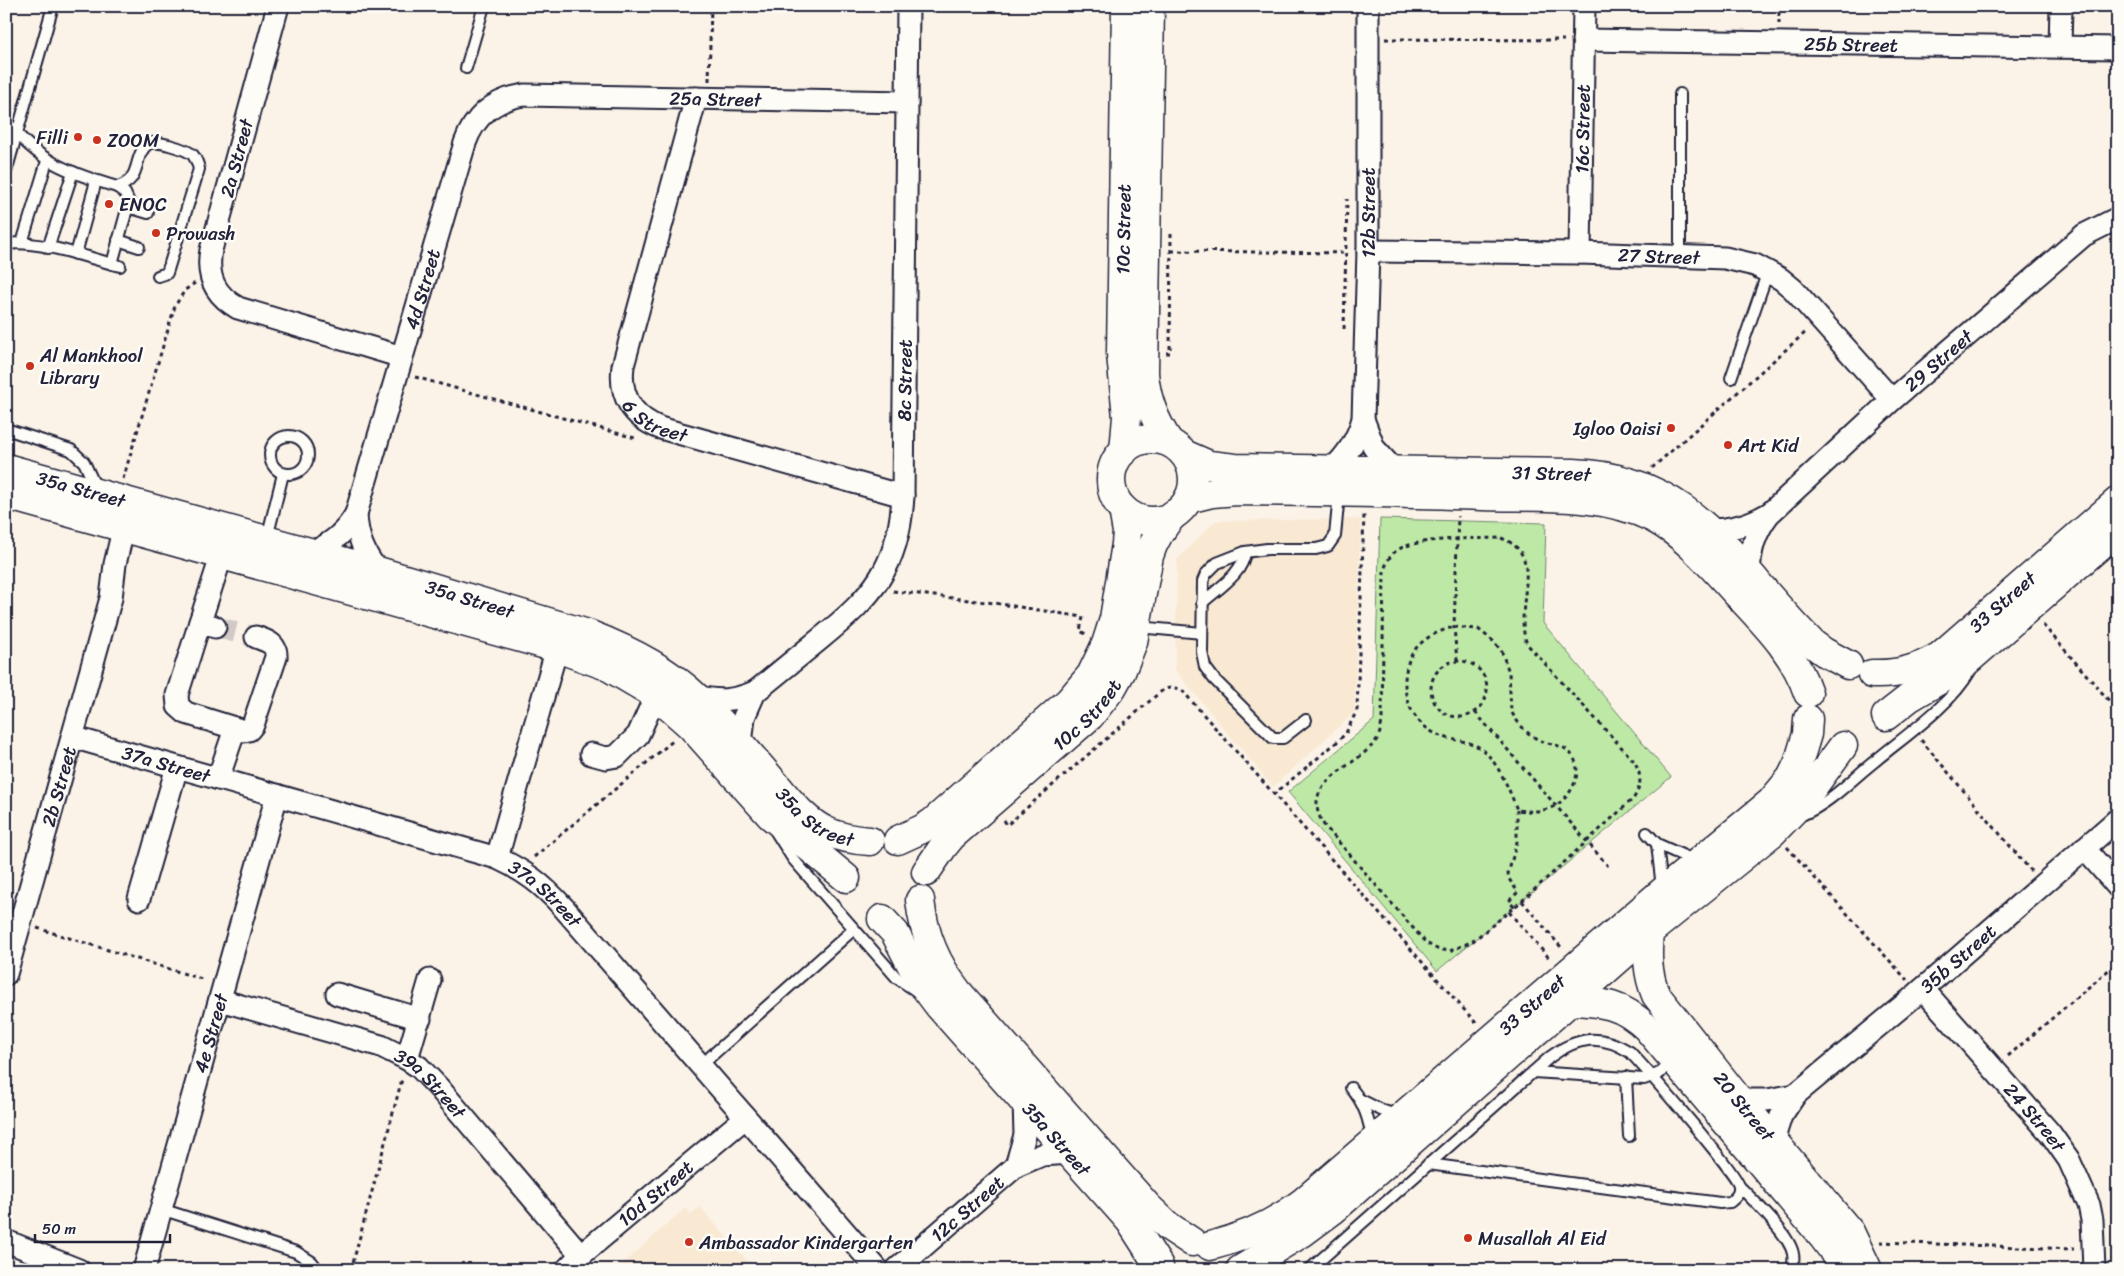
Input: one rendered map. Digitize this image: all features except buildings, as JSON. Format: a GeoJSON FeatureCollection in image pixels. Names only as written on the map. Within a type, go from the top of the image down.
{"type":"FeatureCollection","features":[{"type":"Feature","properties":{"kind":"street","name":"2a Street"},"geometry":{"type":"LineString","coordinates":[[210,278],[208,264],[211,250],[278,6]]}},
{"type":"Feature","properties":{"kind":"street","name":"8c Street"},"geometry":{"type":"LineString","coordinates":[[696,696],[726,701],[741,698],[755,692],[851,614],[873,589],[892,554],[898,535],[903,496],[908,6]]}},
{"type":"Feature","properties":{"kind":"street","name":"10c Street"},"geometry":{"type":"LineString","coordinates":[[1124,451],[1127,417],[1121,354],[1126,6]]}},
{"type":"Feature","properties":{"kind":"street","name":"10c Street"},"geometry":{"type":"LineString","coordinates":[[1150,6],[1144,373],[1148,401],[1160,429],[1176,448]]}},
{"type":"Feature","properties":{"kind":"street","name":"12b Street"},"geometry":{"type":"LineString","coordinates":[[1368,6],[1368,251],[1364,419],[1374,448],[1395,471]]}},
{"type":"Feature","properties":{"kind":"street","name":"16c Street"},"geometry":{"type":"LineString","coordinates":[[1580,254],[1584,6]]}},
{"type":"Feature","properties":{"kind":"street"},"geometry":{"type":"LineString","coordinates":[[2060,6],[2060,47]]}},
{"type":"Feature","properties":{"kind":"street","name":"25b Street"},"geometry":{"type":"LineString","coordinates":[[1583,40],[2118,48]]}},
{"type":"Feature","properties":{"kind":"street","name":"25a Street"},"geometry":{"type":"LineString","coordinates":[[524,95],[907,102]]}},
{"type":"Feature","properties":{"kind":"street","name":"4d Street"},"geometry":{"type":"LineString","coordinates":[[310,553],[332,542],[342,534],[356,514],[470,130],[477,119],[498,102],[524,95]]}},
{"type":"Feature","properties":{"kind":"street","name":"6 Street"},"geometry":{"type":"LineString","coordinates":[[703,98],[623,366],[621,379],[623,392],[629,404],[637,415],[647,423],[660,428],[903,496]]}},
{"type":"Feature","properties":{"kind":"street","name":"29 Street"},"geometry":{"type":"LineString","coordinates":[[1749,573],[1750,554],[1756,536],[1769,514],[1892,400],[2084,235],[2106,222],[2118,218]]}},
{"type":"Feature","properties":{"kind":"street","name":"27 Street"},"geometry":{"type":"LineString","coordinates":[[1368,251],[1725,258],[1754,265],[1768,271],[1793,289],[1892,400]]}},
{"type":"Feature","properties":{"kind":"street"},"geometry":{"type":"LineString","coordinates":[[210,278],[216,291],[226,301],[238,308],[400,364]]}},
{"type":"Feature","properties":{"kind":"street","name":"12b Street"},"geometry":{"type":"LineString","coordinates":[[1352,500],[1352,447],[1364,419]]}},
{"type":"Feature","properties":{"kind":"street"},"geometry":{"type":"LineString","coordinates":[[1157,439],[1176,448],[1190,464],[1193,476],[1192,488],[1181,506],[1164,518],[1142,520],[1132,516],[1123,509],[1112,491],[1113,469],[1124,451],[1133,444],[1157,439]]}},
{"type":"Feature","properties":{"kind":"street","name":"31 Street"},"geometry":{"type":"LineString","coordinates":[[1176,448],[1209,465],[1352,500],[1395,471],[1588,474],[1615,477],[1635,483],[1674,502],[1708,530],[1813,644],[1835,660],[1860,670]]}},
{"type":"Feature","properties":{"kind":"street","name":"35a Street"},"geometry":{"type":"LineString","coordinates":[[6,468],[126,510],[222,554],[557,648],[581,655],[607,666],[656,695],[691,726],[770,815],[846,878]]}},
{"type":"Feature","properties":{"kind":"street","name":"31 Street"},"geometry":{"type":"LineString","coordinates":[[1181,506],[1212,493],[1237,491],[1458,511],[1578,499],[1604,501],[1629,508],[1653,518],[1675,532],[1695,550],[1782,644],[1798,667],[1808,706]]}},
{"type":"Feature","properties":{"kind":"street","name":"35a Street"},"geometry":{"type":"LineString","coordinates":[[6,495],[126,510],[266,540],[588,634],[656,666],[696,696],[812,823],[840,837],[870,841]]}},
{"type":"Feature","properties":{"kind":"street","name":"33 Street"},"geometry":{"type":"LineString","coordinates":[[1860,670],[1886,674],[1914,669],[1940,656],[2118,501]]}},
{"type":"Feature","properties":{"kind":"street","name":"10c Street"},"geometry":{"type":"LineString","coordinates":[[926,872],[942,847],[952,836],[1090,716],[1102,703],[1129,656],[1137,627],[1149,556],[1158,533],[1181,506]]}},
{"type":"Feature","properties":{"kind":"street","name":"10c Street"},"geometry":{"type":"LineString","coordinates":[[898,840],[933,822],[1069,701],[1091,675],[1106,644],[1114,618],[1127,532],[1123,509]]}},
{"type":"Feature","properties":{"kind":"street","name":"2b Street"},"geometry":{"type":"LineString","coordinates":[[6,974],[111,598],[113,571],[126,510]]}},
{"type":"Feature","properties":{"kind":"street","name":"4d Street"},"geometry":{"type":"LineString","coordinates":[[356,514],[357,526],[364,551],[378,572]]}},
{"type":"Feature","properties":{"kind":"street","name":"29 Street"},"geometry":{"type":"LineString","coordinates":[[1708,530],[1740,527],[1769,514]]}},
{"type":"Feature","properties":{"kind":"street","name":"33 Street"},"geometry":{"type":"LineString","coordinates":[[1886,716],[1909,698],[1958,669],[2118,530]]}},
{"type":"Feature","properties":{"kind":"street"},"geometry":{"type":"LineString","coordinates":[[222,554],[208,625],[177,695],[178,706],[186,713],[235,729],[249,730],[253,725],[276,657],[276,652],[271,642],[256,637]]}},
{"type":"Feature","properties":{"kind":"street"},"geometry":{"type":"LineString","coordinates":[[497,858],[557,648]]}},
{"type":"Feature","properties":{"kind":"street"},"geometry":{"type":"LineString","coordinates":[[1838,666],[1860,670],[1884,688],[1888,706],[1886,716],[1878,732],[1871,739],[1853,746],[1834,745],[1818,735],[1808,706],[1819,676],[1838,666]]}},
{"type":"Feature","properties":{"kind":"street","name":"8c Street"},"geometry":{"type":"LineString","coordinates":[[741,744],[744,717],[755,692]]}},
{"type":"Feature","properties":{"kind":"street"},"geometry":{"type":"LineString","coordinates":[[591,754],[606,758],[617,756],[638,735],[656,695]]}},
{"type":"Feature","properties":{"kind":"street","name":"33 Street"},"geometry":{"type":"LineString","coordinates":[[1158,1268],[1169,1252],[1183,1244],[1201,1244],[1244,1236],[1289,1213],[1662,892],[1771,802],[1782,790],[1798,764],[1805,742],[1808,706]]}},
{"type":"Feature","properties":{"kind":"street"},"geometry":{"type":"LineString","coordinates":[[218,779],[235,729]]}},
{"type":"Feature","properties":{"kind":"street","name":"37a Street"},"geometry":{"type":"LineString","coordinates":[[72,737],[497,858],[520,869],[539,882],[563,907],[878,1270]]}},
{"type":"Feature","properties":{"kind":"street","name":"33 Street"},"geometry":{"type":"LineString","coordinates":[[1240,1270],[1302,1233],[1333,1210],[1649,932],[1780,826],[1843,746]]}},
{"type":"Feature","properties":{"kind":"street"},"geometry":{"type":"LineString","coordinates":[[139,899],[177,767]]}},
{"type":"Feature","properties":{"kind":"street","name":"4e Street"},"geometry":{"type":"LineString","coordinates":[[144,1270],[277,795]]}},
{"type":"Feature","properties":{"kind":"street","name":"35b Street"},"geometry":{"type":"LineString","coordinates":[[1773,1141],[1781,1116],[1795,1095],[1921,991],[2118,819]]}},
{"type":"Feature","properties":{"kind":"street"},"geometry":{"type":"LineString","coordinates":[[888,838],[898,840],[908,844],[923,861],[926,872],[925,892],[913,909],[904,915],[882,919],[863,912],[856,905],[847,888],[846,878],[850,860],[856,852],[870,841],[888,838]]}},
{"type":"Feature","properties":{"kind":"street"},"geometry":{"type":"LineString","coordinates":[[2084,848],[2118,887]]}},
{"type":"Feature","properties":{"kind":"street","name":"35a Street"},"geometry":{"type":"LineString","coordinates":[[920,900],[931,950],[938,965],[958,992],[1153,1212],[1168,1226],[1225,1258],[1231,1270]]}},
{"type":"Feature","properties":{"kind":"street","name":"35a Street"},"geometry":{"type":"LineString","coordinates":[[882,919],[895,933],[918,978],[932,997],[1130,1221],[1158,1268]]}},
{"type":"Feature","properties":{"kind":"street","name":"20 Street"},"geometry":{"type":"LineString","coordinates":[[1649,932],[1648,967],[1650,981],[1656,995],[1739,1100],[1843,1223],[1856,1242],[1868,1270]]}},
{"type":"Feature","properties":{"kind":"street"},"geometry":{"type":"LineString","coordinates":[[407,1059],[430,980]]}},
{"type":"Feature","properties":{"kind":"street","name":"24 Street"},"geometry":{"type":"LineString","coordinates":[[1921,991],[1994,1069],[2050,1133],[2069,1160],[2089,1204],[2092,1220],[2094,1260]]}},
{"type":"Feature","properties":{"kind":"street","name":"39a Street"},"geometry":{"type":"LineString","coordinates":[[222,993],[381,1046],[407,1059],[419,1068],[439,1088],[574,1263]]}},
{"type":"Feature","properties":{"kind":"street"},"geometry":{"type":"LineString","coordinates":[[337,994],[420,1019]]}},
{"type":"Feature","properties":{"kind":"street","name":"20 Street"},"geometry":{"type":"LineString","coordinates":[[1570,1001],[1605,1003],[1635,1016],[1823,1237],[1832,1249],[1842,1270]]}},
{"type":"Feature","properties":{"kind":"street","name":"35b Street"},"geometry":{"type":"LineString","coordinates":[[1739,1100],[1767,1100],[1795,1095]]}},
{"type":"Feature","properties":{"kind":"street","name":"12c Street"},"geometry":{"type":"LineString","coordinates":[[1016,1166],[1026,1135],[1024,1102]]}},
{"type":"Feature","properties":{"kind":"street","name":"10d Street"},"geometry":{"type":"LineString","coordinates":[[574,1263],[745,1118]]}},
{"type":"Feature","properties":{"kind":"street","name":"12c Street"},"geometry":{"type":"LineString","coordinates":[[896,1270],[1016,1166],[1042,1155],[1070,1153]]}},
{"type":"Feature","properties":{"kind":"street"},"geometry":{"type":"LineString","coordinates":[[6,1241],[79,1270]]}},
{"type":"Feature","properties":{"kind":"lane"},"geometry":{"type":"LineString","coordinates":[[6,172],[53,6]]}},
{"type":"Feature","properties":{"kind":"lane"},"geometry":{"type":"LineString","coordinates":[[466,68],[484,6]]}},
{"type":"Feature","properties":{"kind":"lane"},"geometry":{"type":"LineString","coordinates":[[1680,94],[1680,257]]}},
{"type":"Feature","properties":{"kind":"lane"},"geometry":{"type":"LineString","coordinates":[[6,121],[17,135],[47,161],[96,181],[122,189],[128,197],[128,207],[118,240],[116,265],[76,254],[22,243],[6,244]]}},
{"type":"Feature","properties":{"kind":"lane"},"geometry":{"type":"LineString","coordinates":[[117,188],[127,184],[134,176],[144,148],[149,143],[156,142],[189,152],[196,159],[198,169],[178,222],[168,256],[168,273],[158,276]]}},
{"type":"Feature","properties":{"kind":"lane"},"geometry":{"type":"LineString","coordinates":[[22,243],[47,161]]}},
{"type":"Feature","properties":{"kind":"lane"},"geometry":{"type":"LineString","coordinates":[[48,248],[72,172]]}},
{"type":"Feature","properties":{"kind":"lane"},"geometry":{"type":"LineString","coordinates":[[76,254],[96,181]]}},
{"type":"Feature","properties":{"kind":"lane"},"geometry":{"type":"LineString","coordinates":[[128,207],[148,213]]}},
{"type":"Feature","properties":{"kind":"lane"},"geometry":{"type":"LineString","coordinates":[[118,240],[139,246]]}},
{"type":"Feature","properties":{"kind":"lane"},"geometry":{"type":"LineString","coordinates":[[1731,378],[1768,271]]}},
{"type":"Feature","properties":{"kind":"lane"},"geometry":{"type":"LineString","coordinates":[[6,429],[70,450],[84,462],[126,510]]}},
{"type":"Feature","properties":{"kind":"lane"},"geometry":{"type":"LineString","coordinates":[[266,540],[283,474]]}},
{"type":"Feature","properties":{"kind":"lane"},"geometry":{"type":"LineString","coordinates":[[1306,720],[1283,738],[1273,738],[1209,673],[1203,660],[1202,603],[1204,581],[1211,568],[1224,559],[1245,552],[1268,549],[1322,548],[1332,542],[1352,500]]}},
{"type":"Feature","properties":{"kind":"lane"},"geometry":{"type":"LineString","coordinates":[[1202,603],[1238,570],[1244,562],[1245,552]]}},
{"type":"Feature","properties":{"kind":"lane"},"geometry":{"type":"LineString","coordinates":[[1137,627],[1202,633]]}},
{"type":"Feature","properties":{"kind":"lane"},"geometry":{"type":"LineString","coordinates":[[1780,826],[1827,800],[1913,730],[1960,686],[1980,651]]}},
{"type":"Feature","properties":{"kind":"lane"},"geometry":{"type":"LineString","coordinates":[[770,815],[785,849],[901,982],[913,990],[932,997]]}},
{"type":"Feature","properties":{"kind":"lane"},"geometry":{"type":"LineString","coordinates":[[1647,833],[1657,844],[1698,862]]}},
{"type":"Feature","properties":{"kind":"lane"},"geometry":{"type":"LineString","coordinates":[[1657,844],[1662,892]]}},
{"type":"Feature","properties":{"kind":"lane"},"geometry":{"type":"LineString","coordinates":[[700,1066],[854,929]]}},
{"type":"Feature","properties":{"kind":"lane"},"geometry":{"type":"LineString","coordinates":[[1308,1270],[1562,1048],[1575,1042],[1589,1039],[1604,1040],[1618,1044],[1630,1052],[1653,1077],[1735,1177],[1739,1186],[1775,1223],[1794,1254],[1792,1270]]}},
{"type":"Feature","properties":{"kind":"lane"},"geometry":{"type":"LineString","coordinates":[[1533,1072],[1644,1079],[1660,1073],[1672,1058]]}},
{"type":"Feature","properties":{"kind":"lane"},"geometry":{"type":"LineString","coordinates":[[1626,1077],[1629,1136]]}},
{"type":"Feature","properties":{"kind":"lane"},"geometry":{"type":"LineString","coordinates":[[1351,1088],[1361,1100],[1368,1120],[1372,1143]]}},
{"type":"Feature","properties":{"kind":"lane"},"geometry":{"type":"LineString","coordinates":[[1361,1100],[1381,1110],[1402,1117]]}},
{"type":"Feature","properties":{"kind":"lane"},"geometry":{"type":"LineString","coordinates":[[1428,1164],[1720,1203],[1730,1202],[1737,1196],[1739,1186]]}},
{"type":"Feature","properties":{"kind":"lane"},"geometry":{"type":"LineString","coordinates":[[161,1209],[296,1252],[312,1262],[318,1270]]}},
{"type":"Feature","properties":{"kind":"path"},"geometry":{"type":"LineString","coordinates":[[703,98],[710,6]]}},
{"type":"Feature","properties":{"kind":"path"},"geometry":{"type":"LineString","coordinates":[[1367,39],[1583,40]]}},
{"type":"Feature","properties":{"kind":"path"},"geometry":{"type":"LineString","coordinates":[[1171,251],[1346,253]]}},
{"type":"Feature","properties":{"kind":"path"},"geometry":{"type":"LineString","coordinates":[[126,510],[175,306],[185,290],[193,284],[210,278]]}},
{"type":"Feature","properties":{"kind":"path"},"geometry":{"type":"LineString","coordinates":[[1635,483],[1821,319]]}},
{"type":"Feature","properties":{"kind":"path"},"geometry":{"type":"LineString","coordinates":[[400,364],[626,437],[644,437],[660,428]]}},
{"type":"Feature","properties":{"kind":"path"},"geometry":{"type":"LineString","coordinates":[[1273,795],[1346,733],[1357,710],[1352,500]]}},
{"type":"Feature","properties":{"kind":"path"},"geometry":{"type":"LineString","coordinates":[[1457,661],[1454,627],[1458,511]]}},
{"type":"Feature","properties":{"kind":"path"},"geometry":{"type":"LineString","coordinates":[[1501,538],[1513,542],[1522,552],[1526,564],[1522,625],[1527,644],[1634,762],[1639,770],[1641,780],[1639,791],[1633,799],[1586,842],[1522,901],[1473,941],[1462,948],[1450,951],[1437,949],[1426,943],[1324,825],[1318,815],[1316,804],[1318,793],[1324,784],[1367,750],[1375,742],[1380,732],[1382,720],[1384,571],[1388,561],[1395,552],[1405,546],[1457,539],[1501,538]]}},
{"type":"Feature","properties":{"kind":"path"},"geometry":{"type":"LineString","coordinates":[[873,589],[994,603],[1083,617],[1080,631],[1106,644]]}},
{"type":"Feature","properties":{"kind":"path"},"geometry":{"type":"LineString","coordinates":[[2037,618],[2118,711]]}},
{"type":"Feature","properties":{"kind":"path"},"geometry":{"type":"LineString","coordinates":[[1514,907],[1509,901],[1518,892],[1509,879],[1508,874],[1517,842],[1517,810],[1506,786],[1487,754],[1469,741],[1447,738],[1425,726],[1410,709],[1405,698],[1405,676],[1413,653],[1428,636],[1454,627],[1478,629],[1493,641],[1501,650],[1506,662],[1511,711],[1515,718],[1532,736],[1546,743],[1560,746],[1572,755],[1578,770],[1577,778],[1569,793],[1555,806],[1540,810],[1517,810]]}},
{"type":"Feature","properties":{"kind":"path"},"geometry":{"type":"LineString","coordinates":[[1457,661],[1466,662],[1479,670],[1486,684],[1485,700],[1475,712],[1468,716],[1452,716],[1438,708],[1431,694],[1431,686],[1437,672],[1450,663],[1457,661]]}},
{"type":"Feature","properties":{"kind":"path"},"geometry":{"type":"LineString","coordinates":[[989,804],[1007,825],[1166,688],[1174,687],[1181,689],[1491,1040]]}},
{"type":"Feature","properties":{"kind":"path"},"geometry":{"type":"LineString","coordinates":[[1475,712],[1608,866]]}},
{"type":"Feature","properties":{"kind":"path"},"geometry":{"type":"LineString","coordinates":[[520,869],[691,726]]}},
{"type":"Feature","properties":{"kind":"path"},"geometry":{"type":"LineString","coordinates":[[1109,727],[1114,732]]}},
{"type":"Feature","properties":{"kind":"path"},"geometry":{"type":"LineString","coordinates":[[1913,730],[2042,885]]}},
{"type":"Feature","properties":{"kind":"path"},"geometry":{"type":"LineString","coordinates":[[1780,826],[1921,991]]}},
{"type":"Feature","properties":{"kind":"path"},"geometry":{"type":"LineString","coordinates":[[1522,901],[1561,947]]}},
{"type":"Feature","properties":{"kind":"path"},"geometry":{"type":"LineString","coordinates":[[1509,912],[1549,958]]}},
{"type":"Feature","properties":{"kind":"path"},"geometry":{"type":"LineString","coordinates":[[20,923],[222,993]]}},
{"type":"Feature","properties":{"kind":"path"},"geometry":{"type":"LineString","coordinates":[[1994,1069],[2118,962]]}},
{"type":"Feature","properties":{"kind":"path"},"geometry":{"type":"LineString","coordinates":[[351,1270],[407,1059]]}},
{"type":"Feature","properties":{"kind":"path"},"geometry":{"type":"LineString","coordinates":[[1856,1242],[2094,1260]]}},
{"type":"Feature","properties":{"kind":"shaded area"},"geometry":{"type":"Polygon","coordinates":[[[1361,519],[1354,713],[1273,787],[1175,670],[1177,560],[1215,521],[1361,519]]]}},
{"type":"Feature","properties":{"kind":"shaded area","name":"Ambassador Kindergarten"},"geometry":{"type":"Polygon","coordinates":[[[700,1207],[755,1270],[616,1270],[685,1208],[691,1214],[700,1207]]]}},
{"type":"Feature","properties":{"kind":"green space"},"geometry":{"type":"Polygon","coordinates":[[[1380,519],[1546,523],[1543,623],[1671,777],[1437,971],[1288,792],[1374,720],[1380,519]]]}},
{"type":"Feature","properties":{"kind":"tunnel"},"geometry":{"type":"LineString","coordinates":[[215,627],[256,637]]}},
{"type":"Feature","properties":{"kind":"place","name":"Filli"},"geometry":{"type":"Point","coordinates":[78,137]}},
{"type":"Feature","properties":{"kind":"place","name":"ZOOM"},"geometry":{"type":"Point","coordinates":[97,140]}},
{"type":"Feature","properties":{"kind":"place","name":"ENOC"},"geometry":{"type":"Point","coordinates":[109,204]}},
{"type":"Feature","properties":{"kind":"place","name":"Prowash"},"geometry":{"type":"Point","coordinates":[156,233]}},
{"type":"Feature","properties":{"kind":"place","name":"Al Mankhool Library"},"geometry":{"type":"Point","coordinates":[30,366]}},
{"type":"Feature","properties":{"kind":"place","name":"Igloo Oaisi"},"geometry":{"type":"Point","coordinates":[1671,428]}},
{"type":"Feature","properties":{"kind":"place","name":"Art Kid"},"geometry":{"type":"Point","coordinates":[1728,445]}},
{"type":"Feature","properties":{"kind":"place","name":"Musallah Al Eid"},"geometry":{"type":"Point","coordinates":[1468,1238]}},
{"type":"Feature","properties":{"kind":"place","name":"Ambassador Kindergarten"},"geometry":{"type":"Point","coordinates":[689,1242]}}]}
